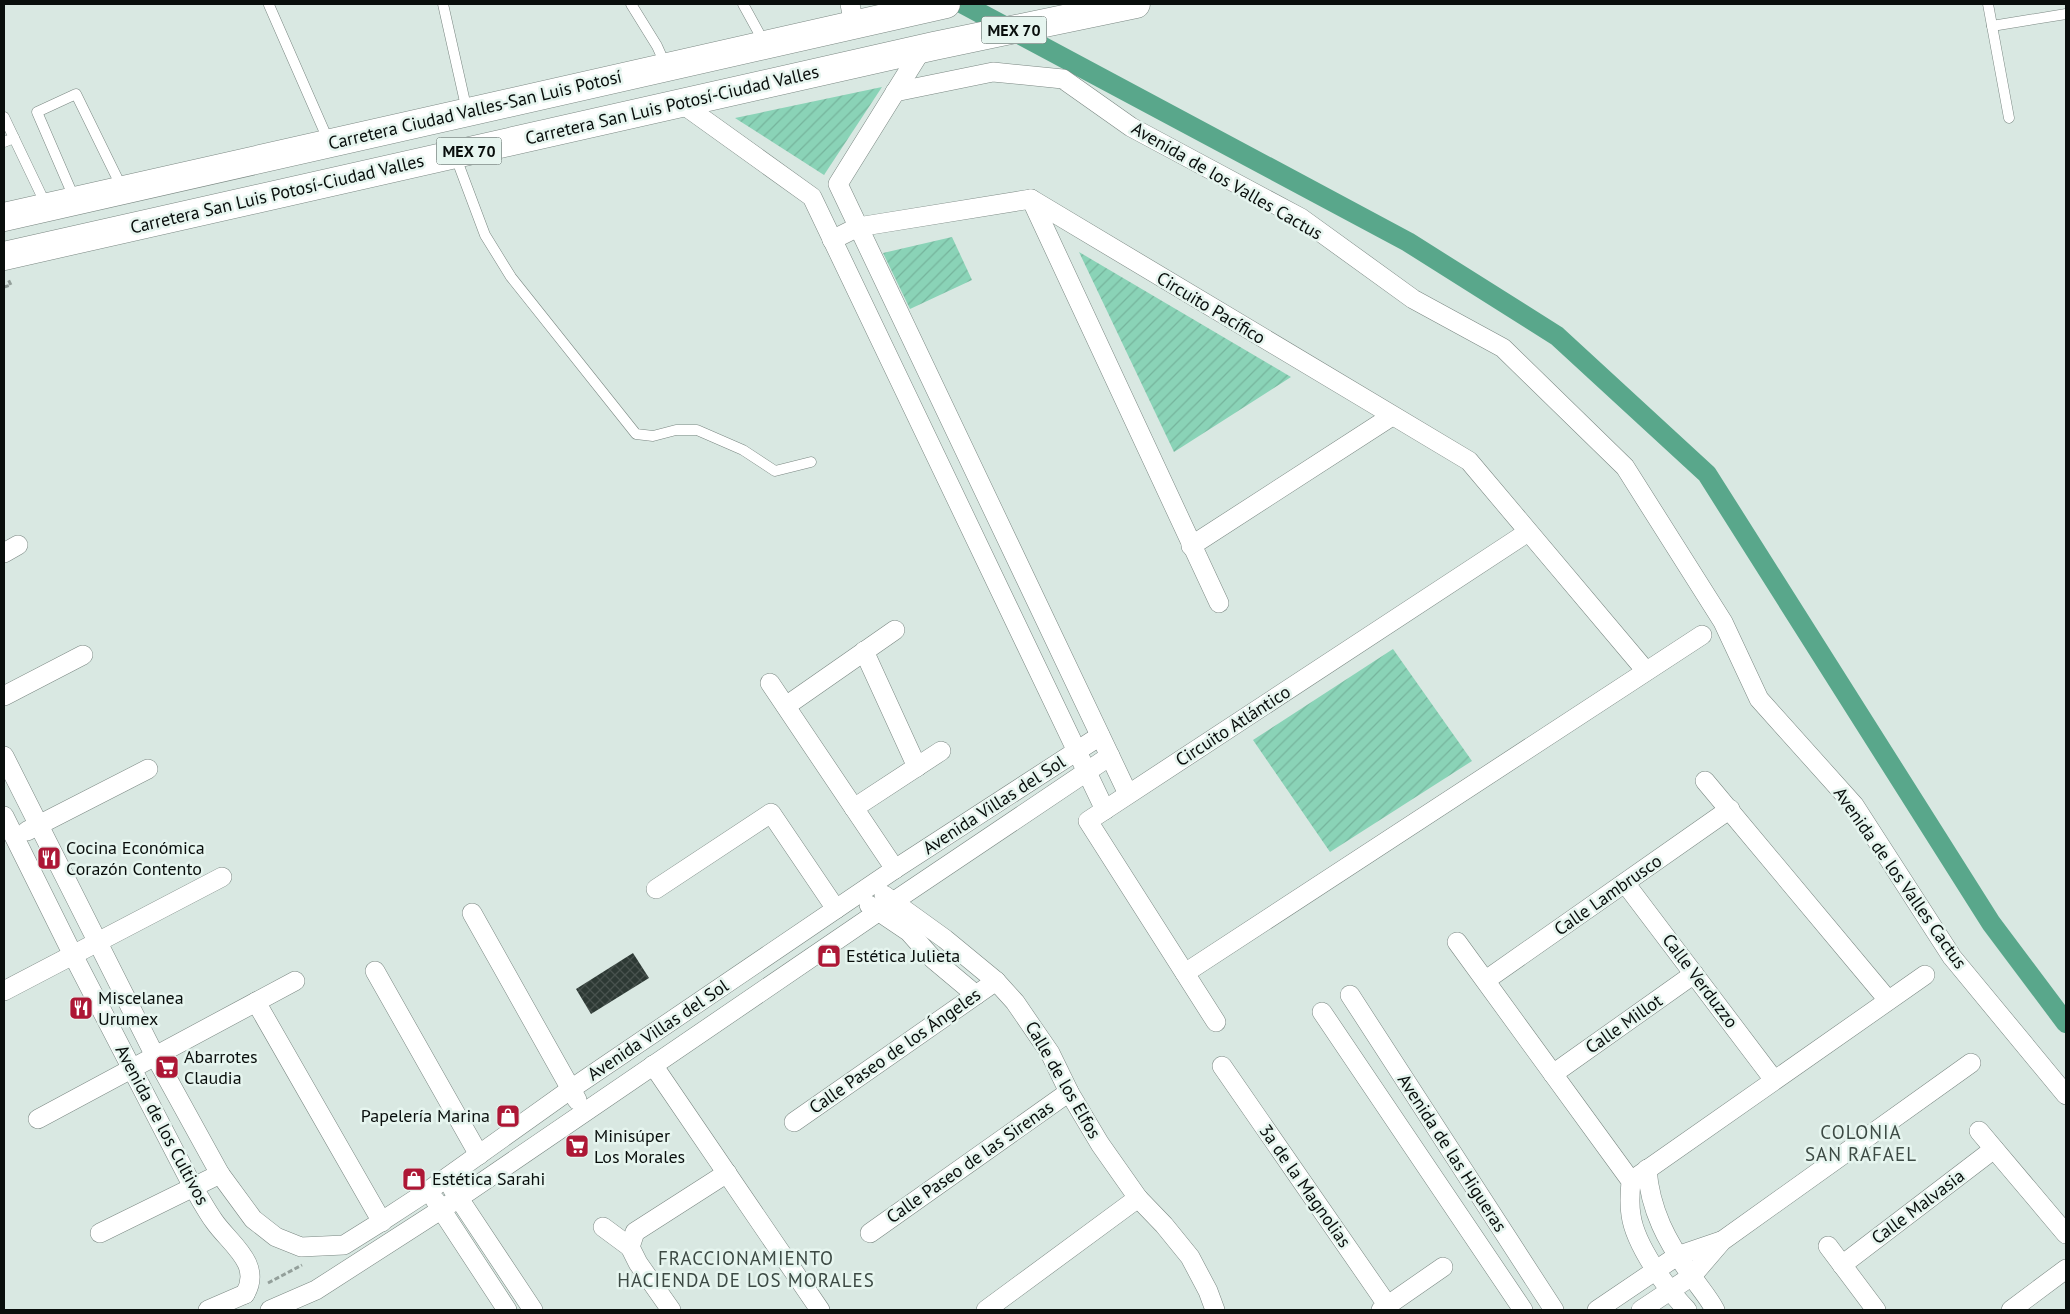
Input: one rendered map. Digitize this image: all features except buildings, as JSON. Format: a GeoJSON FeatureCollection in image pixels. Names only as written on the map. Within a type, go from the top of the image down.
{"type":"FeatureCollection","features":[{"type":"Feature","properties":{"kind":"main road","name":"Carretera Ciudad Valles-San Luis Potosí"},"geometry":{"type":"LineString","coordinates":[[4,217],[766,45],[852,14],[914,11],[946,4]]}},
{"type":"Feature","properties":{"kind":"main road","name":"Carretera San Luis Potosí-Ciudad Valles"},"geometry":{"type":"LineString","coordinates":[[4,256],[928,48],[1136,4]]}},
{"type":"Feature","properties":{"kind":"street"},"geometry":{"type":"LineString","coordinates":[[812,197],[838,184],[895,92],[928,48]]}},
{"type":"Feature","properties":{"kind":"street","name":"Avenida de los Valles Cactus"},"geometry":{"type":"LineString","coordinates":[[895,92],[993,72],[1063,79],[1131,127],[1301,218],[1412,299],[1503,348],[1625,466],[1723,622],[1759,699],[1854,806],[1952,957],[2066,1095]]}},
{"type":"Feature","properties":{"kind":"street"},"geometry":{"type":"LineString","coordinates":[[681,103],[812,197],[1105,810]]}},
{"type":"Feature","properties":{"kind":"street"},"geometry":{"type":"LineString","coordinates":[[838,184],[1128,794]]}},
{"type":"Feature","properties":{"kind":"street"},"geometry":{"type":"LineString","coordinates":[[832,240],[858,227],[1031,199],[1219,603]]}},
{"type":"Feature","properties":{"kind":"street","name":"Circuito Pacífico"},"geometry":{"type":"LineString","coordinates":[[1031,199],[1469,461],[1528,532]]}},
{"type":"Feature","properties":{"kind":"street"},"geometry":{"type":"LineString","coordinates":[[1192,546],[1392,416]]}},
{"type":"Feature","properties":{"kind":"street"},"geometry":{"type":"LineString","coordinates":[[935,453],[960,441]]}},
{"type":"Feature","properties":{"kind":"street"},"geometry":{"type":"LineString","coordinates":[[1528,532],[1646,671]]}},
{"type":"Feature","properties":{"kind":"street","name":"Circuito Atlántico"},"geometry":{"type":"LineString","coordinates":[[1216,1022],[1088,821],[1528,532]]}},
{"type":"Feature","properties":{"kind":"street"},"geometry":{"type":"LineString","coordinates":[[786,706],[895,630]]}},
{"type":"Feature","properties":{"kind":"street"},"geometry":{"type":"LineString","coordinates":[[1185,972],[1702,635]]}},
{"type":"Feature","properties":{"kind":"street"},"geometry":{"type":"LineString","coordinates":[[864,651],[917,767]]}},
{"type":"Feature","properties":{"kind":"street"},"geometry":{"type":"LineString","coordinates":[[4,696],[83,655]]}},
{"type":"Feature","properties":{"kind":"street"},"geometry":{"type":"LineString","coordinates":[[770,683],[895,869]]}},
{"type":"Feature","properties":{"kind":"street","name":"Avenida Villas del Sol"},"geometry":{"type":"LineString","coordinates":[[344,1245],[428,1191],[571,1089],[872,884],[1100,736]]}},
{"type":"Feature","properties":{"kind":"street"},"geometry":{"type":"LineString","coordinates":[[854,808],[940,752]]}},
{"type":"Feature","properties":{"kind":"street","name":"Avenida de los Cultivos"},"geometry":{"type":"LineString","coordinates":[[4,756],[155,1056],[220,1174],[253,1219],[276,1237],[301,1247],[344,1245]]}},
{"type":"Feature","properties":{"kind":"street","name":"Avenida Villas del Sol"},"geometry":{"type":"LineString","coordinates":[[270,1310],[316,1290],[441,1210],[1110,756]]}},
{"type":"Feature","properties":{"kind":"street"},"geometry":{"type":"LineString","coordinates":[[9,840],[148,769]]}},
{"type":"Feature","properties":{"kind":"street"},"geometry":{"type":"LineString","coordinates":[[1705,781],[1888,1000]]}},
{"type":"Feature","properties":{"kind":"street","name":"Calle Lambrusco"},"geometry":{"type":"LineString","coordinates":[[1486,980],[1730,809]]}},
{"type":"Feature","properties":{"kind":"street"},"geometry":{"type":"LineString","coordinates":[[656,890],[771,813],[836,909]]}},
{"type":"Feature","properties":{"kind":"street","name":"Avenida de los Cultivos"},"geometry":{"type":"LineString","coordinates":[[4,816],[9,840],[73,955],[193,1187],[214,1221],[238,1248],[249,1266],[250,1284],[245,1294]]}},
{"type":"Feature","properties":{"kind":"street"},"geometry":{"type":"LineString","coordinates":[[4,991],[222,877]]}},
{"type":"Feature","properties":{"kind":"street","name":"Calle Verduzzo"},"geometry":{"type":"LineString","coordinates":[[1625,883],[1774,1080]]}},
{"type":"Feature","properties":{"kind":"street","name":"Calle de los Elfos"},"geometry":{"type":"LineString","coordinates":[[872,884],[886,907],[933,959],[976,994]]}},
{"type":"Feature","properties":{"kind":"street","name":"Calle de los Elfos"},"geometry":{"type":"LineString","coordinates":[[856,896],[886,907],[932,929],[996,981],[1029,1021],[1050,1053],[1069,1092],[1100,1144],[1138,1198],[1164,1225],[1190,1257],[1208,1291],[1215,1310]]}},
{"type":"Feature","properties":{"kind":"street"},"geometry":{"type":"LineString","coordinates":[[472,913],[584,1112]]}},
{"type":"Feature","properties":{"kind":"street"},"geometry":{"type":"LineString","coordinates":[[1457,942],[1631,1181],[1629,1198],[1631,1216],[1636,1233],[1670,1291],[1688,1310]]}},
{"type":"Feature","properties":{"kind":"street"},"geometry":{"type":"LineString","coordinates":[[375,970],[479,1155]]}},
{"type":"Feature","properties":{"kind":"street","name":"Calle Millot"},"geometry":{"type":"LineString","coordinates":[[1553,1074],[1694,974]]}},
{"type":"Feature","properties":{"kind":"street"},"geometry":{"type":"LineString","coordinates":[[1631,1181],[1925,975]]}},
{"type":"Feature","properties":{"kind":"street"},"geometry":{"type":"LineString","coordinates":[[38,1119],[295,980]]}},
{"type":"Feature","properties":{"kind":"street","name":"Calle Paseo de los Ángeles"},"geometry":{"type":"LineString","coordinates":[[794,1122],[996,981]]}},
{"type":"Feature","properties":{"kind":"street","name":"Avenida de las Higueras"},"geometry":{"type":"LineString","coordinates":[[1350,995],[1554,1310]]}},
{"type":"Feature","properties":{"kind":"street"},"geometry":{"type":"LineString","coordinates":[[256,1002],[382,1222]]}},
{"type":"Feature","properties":{"kind":"street","name":"Avenida de las Higueras"},"geometry":{"type":"LineString","coordinates":[[1322,1012],[1523,1310]]}},
{"type":"Feature","properties":{"kind":"street"},"geometry":{"type":"LineString","coordinates":[[1641,1310],[1692,1276],[1722,1241],[1971,1063]]}},
{"type":"Feature","properties":{"kind":"street"},"geometry":{"type":"LineString","coordinates":[[653,1065],[820,1310]]}},
{"type":"Feature","properties":{"kind":"street","name":"3a de la Magnolias"},"geometry":{"type":"LineString","coordinates":[[1222,1066],[1385,1308]]}},
{"type":"Feature","properties":{"kind":"street","name":"Calle Paseo de las Sirenas"},"geometry":{"type":"LineString","coordinates":[[870,1233],[1069,1092]]}},
{"type":"Feature","properties":{"kind":"street"},"geometry":{"type":"LineString","coordinates":[[1398,1124],[1422,1106]]}},
{"type":"Feature","properties":{"kind":"street"},"geometry":{"type":"LineString","coordinates":[[1979,1131],[2066,1234]]}},
{"type":"Feature","properties":{"kind":"street","name":"Calle Malvasia"},"geometry":{"type":"LineString","coordinates":[[1842,1265],[1994,1149]]}},
{"type":"Feature","properties":{"kind":"street"},"geometry":{"type":"LineString","coordinates":[[1647,1170],[1648,1189],[1660,1226],[1677,1256],[1715,1310]]}},
{"type":"Feature","properties":{"kind":"street"},"geometry":{"type":"LineString","coordinates":[[630,1247],[635,1232],[727,1173]]}},
{"type":"Feature","properties":{"kind":"street"},"geometry":{"type":"LineString","coordinates":[[100,1233],[220,1174]]}},
{"type":"Feature","properties":{"kind":"street"},"geometry":{"type":"LineString","coordinates":[[446,1178],[533,1310]]}},
{"type":"Feature","properties":{"kind":"street"},"geometry":{"type":"LineString","coordinates":[[428,1191],[501,1308]]}},
{"type":"Feature","properties":{"kind":"street"},"geometry":{"type":"LineString","coordinates":[[986,1310],[1138,1198]]}},
{"type":"Feature","properties":{"kind":"street"},"geometry":{"type":"LineString","coordinates":[[603,1227],[630,1247],[638,1263],[671,1310]]}},
{"type":"Feature","properties":{"kind":"street"},"geometry":{"type":"LineString","coordinates":[[1597,1310],[1677,1256],[1722,1241]]}},
{"type":"Feature","properties":{"kind":"street"},"geometry":{"type":"LineString","coordinates":[[1828,1246],[1876,1310]]}},
{"type":"Feature","properties":{"kind":"street"},"geometry":{"type":"LineString","coordinates":[[1385,1308],[1443,1267]]}},
{"type":"Feature","properties":{"kind":"street"},"geometry":{"type":"LineString","coordinates":[[2011,1310],[2066,1269]]}},
{"type":"Feature","properties":{"kind":"street"},"geometry":{"type":"LineString","coordinates":[[208,1310],[245,1294],[253,1307],[259,1310]]}},
{"type":"Feature","properties":{"kind":"lane"},"geometry":{"type":"LineString","coordinates":[[443,4],[467,112]]}},
{"type":"Feature","properties":{"kind":"lane"},"geometry":{"type":"LineString","coordinates":[[631,4],[657,46],[666,67]]}},
{"type":"Feature","properties":{"kind":"lane"},"geometry":{"type":"LineString","coordinates":[[742,4],[766,45]]}},
{"type":"Feature","properties":{"kind":"lane"},"geometry":{"type":"LineString","coordinates":[[1988,4],[2009,118]]}},
{"type":"Feature","properties":{"kind":"lane"},"geometry":{"type":"LineString","coordinates":[[269,5],[330,143]]}},
{"type":"Feature","properties":{"kind":"lane"},"geometry":{"type":"LineString","coordinates":[[1992,26],[2066,14]]}},
{"type":"Feature","properties":{"kind":"lane"},"geometry":{"type":"LineString","coordinates":[[76,201],[37,112],[76,94],[123,190]]}},
{"type":"Feature","properties":{"kind":"lane"},"geometry":{"type":"LineString","coordinates":[[4,117],[9,140],[48,207]]}},
{"type":"Feature","properties":{"kind":"lane"},"geometry":{"type":"LineString","coordinates":[[454,154],[485,235],[511,277],[636,434],[653,436],[676,430],[698,430],[743,450],[775,471],[811,462]]}},
{"type":"Feature","properties":{"kind":"path"},"geometry":{"type":"LineString","coordinates":[[4,280],[9,279],[11,285],[4,287]]}},
{"type":"Feature","properties":{"kind":"path"},"geometry":{"type":"LineString","coordinates":[[245,1294],[311,1261]]}},
{"type":"Feature","properties":{"kind":"green space"},"geometry":{"type":"Polygon","coordinates":[[[882,87],[824,175],[735,118],[882,87]]]}},
{"type":"Feature","properties":{"kind":"green space"},"geometry":{"type":"Polygon","coordinates":[[[952,237],[972,280],[910,309],[883,253],[952,237]]]}},
{"type":"Feature","properties":{"kind":"green space"},"geometry":{"type":"Polygon","coordinates":[[[1079,252],[1291,377],[1174,452],[1079,252]]]}},
{"type":"Feature","properties":{"kind":"green space"},"geometry":{"type":"Polygon","coordinates":[[[1393,649],[1472,761],[1330,852],[1253,740],[1393,649]]]}},
{"type":"Feature","properties":{"kind":"waterway"},"geometry":{"type":"LineString","coordinates":[[963,4],[1408,242],[1557,336],[1707,474],[1991,923],[2066,1023]]}},
{"type":"Feature","properties":{"kind":"place","name":"Cocina Económica Corazón Contento"},"geometry":{"type":"Point","coordinates":[49,858]}},
{"type":"Feature","properties":{"kind":"place","name":"Estética Julieta"},"geometry":{"type":"Point","coordinates":[829,956]}},
{"type":"Feature","properties":{"kind":"place","name":"Miscelanea Urumex"},"geometry":{"type":"Point","coordinates":[81,1008]}},
{"type":"Feature","properties":{"kind":"place","name":"Abarrotes Claudia"},"geometry":{"type":"Point","coordinates":[167,1067]}},
{"type":"Feature","properties":{"kind":"place","name":"Papelería Marina"},"geometry":{"type":"Point","coordinates":[508,1116]}},
{"type":"Feature","properties":{"kind":"place","name":"Minisúper Los Morales"},"geometry":{"type":"Point","coordinates":[577,1146]}},
{"type":"Feature","properties":{"kind":"place","name":"Estética Sarahi"},"geometry":{"type":"Point","coordinates":[414,1179]}},
{"type":"Feature","properties":{"kind":"district","name":"COLONIA SAN RAFAEL"},"geometry":{"type":"Point","coordinates":[1861,1143]}},
{"type":"Feature","properties":{"kind":"district","name":"FRACCIONAMIENTO HACIENDA DE LOS MORALES"},"geometry":{"type":"Point","coordinates":[746,1269]}}]}
